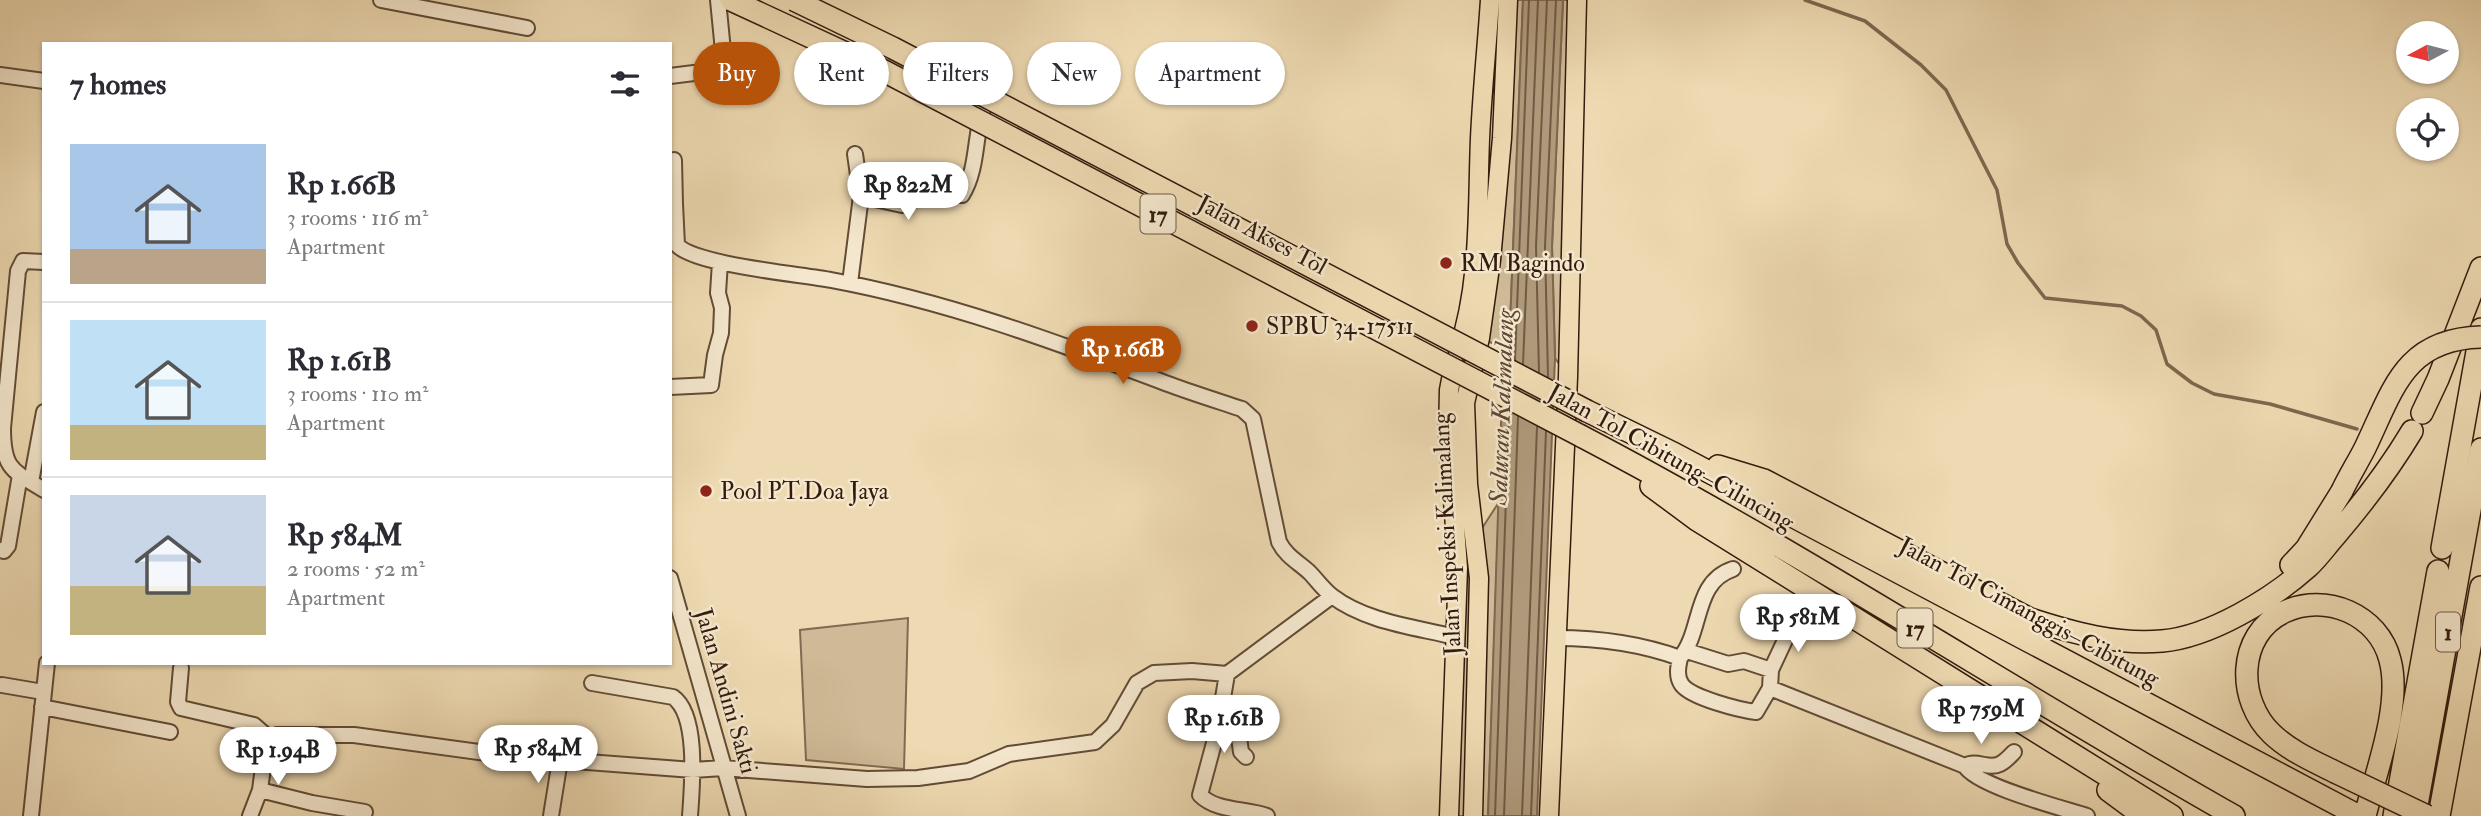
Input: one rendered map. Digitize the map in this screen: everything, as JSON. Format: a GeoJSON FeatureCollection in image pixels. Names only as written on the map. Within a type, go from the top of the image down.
{"type":"FeatureCollection","features":[{"type":"Feature","properties":{"kind":"highway","name":"Jalan Tol Cibitung–Cilincing"},"geometry":{"type":"LineString","coordinates":[[731,0],[882,70],[1572,420],[1675,454]]}},
{"type":"Feature","properties":{"kind":"highway","name":"Jalan Tol Cibitung–Cilincing"},"geometry":{"type":"LineString","coordinates":[[787,5],[893,48],[1572,420],[2234,816]]}},
{"type":"Feature","properties":{"kind":"highway"},"geometry":{"type":"LineString","coordinates":[[1675,454],[1764,480],[2030,620],[2073,633],[2114,640],[2163,641],[2210,629],[2255,606],[2308,567],[2381,480],[2417,422],[2438,379],[2481,268]]}},
{"type":"Feature","properties":{"kind":"highway"},"geometry":{"type":"LineString","coordinates":[[2442,548],[2481,329]]}},
{"type":"Feature","properties":{"kind":"highway"},"geometry":{"type":"LineString","coordinates":[[2255,606],[2306,549],[2342,491],[2403,370],[2424,352],[2448,341],[2481,337]]}},
{"type":"Feature","properties":{"kind":"highway"},"geometry":{"type":"LineString","coordinates":[[1572,420],[1697,520],[2172,816]]}},
{"type":"Feature","properties":{"kind":"highway","name":"1"},"geometry":{"type":"LineString","coordinates":[[2415,816],[2481,449]]}},
{"type":"Feature","properties":{"kind":"highway","name":"Jalan Tol Cimanggis–Cibitung"},"geometry":{"type":"LineString","coordinates":[[1675,454],[2359,816]]}},
{"type":"Feature","properties":{"kind":"highway","name":"1"},"geometry":{"type":"LineString","coordinates":[[2427,816],[2481,521]]}},
{"type":"Feature","properties":{"kind":"highway"},"geometry":{"type":"LineString","coordinates":[[2394,816],[2438,570]]}},
{"type":"Feature","properties":{"kind":"highway","name":"1"},"geometry":{"type":"LineString","coordinates":[[2439,816],[2481,587]]}},
{"type":"Feature","properties":{"kind":"highway"},"geometry":{"type":"LineString","coordinates":[[2365,816],[2392,698],[2390,660],[2383,640],[2372,626],[2358,615],[2327,606],[2297,608],[2283,613],[2272,621],[2255,641],[2246,667],[2248,696],[2262,723],[2273,735],[2304,757],[2335,772],[2427,816]]}},
{"type":"Feature","properties":{"kind":"highway","name":"1"},"geometry":{"type":"LineString","coordinates":[[2450,816],[2481,645]]}},
{"type":"Feature","properties":{"kind":"highway"},"geometry":{"type":"LineString","coordinates":[[1952,677],[2143,816]]}},
{"type":"Feature","properties":{"kind":"main road","name":"Jalan Akses Tol"},"geometry":{"type":"LineString","coordinates":[[746,0],[787,5],[1572,420]]}},
{"type":"Feature","properties":{"kind":"main road"},"geometry":{"type":"LineString","coordinates":[[1549,816],[1556,638],[1572,420],[1577,0]]}},
{"type":"Feature","properties":{"kind":"main road"},"geometry":{"type":"LineString","coordinates":[[1490,5],[1508,6]]}},
{"type":"Feature","properties":{"kind":"main road","name":"Jalan Inspeksi Kalimalang"},"geometry":{"type":"LineString","coordinates":[[1473,816],[1480,612],[1448,432],[1450,390],[1470,309],[1474,278],[1480,136],[1490,5]]}},
{"type":"Feature","properties":{"kind":"main road","name":"Jalan Inspeksi Kalimalang"},"geometry":{"type":"LineString","coordinates":[[1449,816],[1455,637],[1466,540],[1465,403],[1481,370],[1502,138],[1508,6]]}},
{"type":"Feature","properties":{"kind":"street"},"geometry":{"type":"LineString","coordinates":[[672,76],[718,70],[722,67],[724,61],[718,0]]}},
{"type":"Feature","properties":{"kind":"street"},"geometry":{"type":"LineString","coordinates":[[391,1],[527,28]]}},
{"type":"Feature","properties":{"kind":"street"},"geometry":{"type":"LineString","coordinates":[[0,75],[42,81]]}},
{"type":"Feature","properties":{"kind":"street"},"geometry":{"type":"LineString","coordinates":[[861,196],[902,205],[920,195],[962,195],[967,187],[978,142],[983,109]]}},
{"type":"Feature","properties":{"kind":"street"},"geometry":{"type":"LineString","coordinates":[[850,284],[861,196],[855,155]]}},
{"type":"Feature","properties":{"kind":"street"},"geometry":{"type":"LineString","coordinates":[[674,160],[673,203],[677,246],[686,253],[720,262],[850,284],[923,300],[1015,327],[1242,409],[1252,419],[1279,542],[1284,552],[1309,572],[1332,596],[1357,610],[1378,618],[1455,637]]}},
{"type":"Feature","properties":{"kind":"street"},"geometry":{"type":"LineString","coordinates":[[32,482],[7,463],[3,446],[18,271],[23,261],[42,262]]}},
{"type":"Feature","properties":{"kind":"street"},"geometry":{"type":"LineString","coordinates":[[672,387],[711,385],[721,333],[722,309],[718,293],[720,262]]}},
{"type":"Feature","properties":{"kind":"street"},"geometry":{"type":"LineString","coordinates":[[0,294],[16,296]]}},
{"type":"Feature","properties":{"kind":"street"},"geometry":{"type":"LineString","coordinates":[[0,550],[4,551],[8,546],[32,482],[42,424]]}},
{"type":"Feature","properties":{"kind":"street"},"geometry":{"type":"LineString","coordinates":[[1732,569],[1722,572],[1713,580],[1678,667],[1680,683],[1696,695],[1756,712],[1770,688],[1771,670],[1793,623]]}},
{"type":"Feature","properties":{"kind":"street","name":"Jalan Andini Sakti"},"geometry":{"type":"LineString","coordinates":[[672,585],[738,816]]}},
{"type":"Feature","properties":{"kind":"street"},"geometry":{"type":"LineString","coordinates":[[250,816],[260,790],[263,755],[270,739],[277,736],[354,735],[508,756],[693,770],[723,768],[867,779],[918,778],[969,771],[1010,754],[1095,741],[1113,725],[1137,683],[1154,673],[1192,671],[1227,674],[1332,596]]}},
{"type":"Feature","properties":{"kind":"street"},"geometry":{"type":"LineString","coordinates":[[1556,638],[1620,641],[1728,664],[1744,661],[1771,670]]}},
{"type":"Feature","properties":{"kind":"street"},"geometry":{"type":"LineString","coordinates":[[32,816],[47,665]]}},
{"type":"Feature","properties":{"kind":"street"},"geometry":{"type":"LineString","coordinates":[[181,668],[178,702],[181,708],[251,717],[270,739]]}},
{"type":"Feature","properties":{"kind":"street"},"geometry":{"type":"LineString","coordinates":[[1227,674],[1218,728],[1200,789],[1201,797],[1217,806],[1266,816]]}},
{"type":"Feature","properties":{"kind":"street"},"geometry":{"type":"LineString","coordinates":[[592,683],[673,697],[680,702],[686,715],[693,770],[690,816]]}},
{"type":"Feature","properties":{"kind":"street"},"geometry":{"type":"LineString","coordinates":[[2,685],[43,692]]}},
{"type":"Feature","properties":{"kind":"street"},"geometry":{"type":"LineString","coordinates":[[1770,688],[1965,766],[1972,775],[1987,782],[2087,816]]}},
{"type":"Feature","properties":{"kind":"street"},"geometry":{"type":"LineString","coordinates":[[42,707],[170,732]]}},
{"type":"Feature","properties":{"kind":"street"},"geometry":{"type":"LineString","coordinates":[[1218,728],[1240,737],[1241,752],[1246,757]]}},
{"type":"Feature","properties":{"kind":"street"},"geometry":{"type":"LineString","coordinates":[[1965,766],[1974,762],[1998,766],[2014,752]]}},
{"type":"Feature","properties":{"kind":"street"},"geometry":{"type":"LineString","coordinates":[[551,816],[561,760]]}},
{"type":"Feature","properties":{"kind":"street"},"geometry":{"type":"LineString","coordinates":[[260,790],[365,812]]}},
{"type":"Feature","properties":{"kind":"shaded area"},"geometry":{"type":"Polygon","coordinates":[[[1490,0],[1523,0],[1509,350],[1480,338],[1507,11],[1489,10],[1490,0]]]}},
{"type":"Feature","properties":{"kind":"shaded area"},"geometry":{"type":"Polygon","coordinates":[[[1563,0],[1577,0],[1568,377],[1555,358],[1552,246],[1563,0]]]}},
{"type":"Feature","properties":{"kind":"shaded area"},"geometry":{"type":"Polygon","coordinates":[[[1499,502],[1488,816],[1450,816],[1457,541],[1475,539],[1499,502]]]}},
{"type":"Feature","properties":{"kind":"shaded area"},"geometry":{"type":"Polygon","coordinates":[[[908,618],[904,769],[806,760],[800,630],[908,618]]]}},
{"type":"Feature","properties":{"kind":"water"},"geometry":{"type":"Polygon","coordinates":[[[1523,0],[1563,0],[1552,246],[1555,358],[1537,816],[1488,816],[1501,423],[1509,350],[1523,0]]]}},
{"type":"Feature","properties":{"kind":"waterway"},"geometry":{"type":"LineString","coordinates":[[1805,0],[1865,21],[1921,65],[1946,90],[1997,190],[2007,244],[2045,298],[2122,306],[2141,316],[2156,330],[2167,364],[2192,383],[2214,394],[2270,404],[2357,429]]}},
{"type":"Feature","properties":{"kind":"place","name":"RM Bagindo"},"geometry":{"type":"Point","coordinates":[1446,263]}},
{"type":"Feature","properties":{"kind":"place","name":"SPBU 34-17511"},"geometry":{"type":"Point","coordinates":[1252,326]}},
{"type":"Feature","properties":{"kind":"place","name":"Pool PT.Doa Jaya"},"geometry":{"type":"Point","coordinates":[706,491]}},
{"type":"Feature","properties":{"kind":"water label","name":"Saluran Kalimalang"},"geometry":{"type":"Point","coordinates":[1502,407]}}]}
